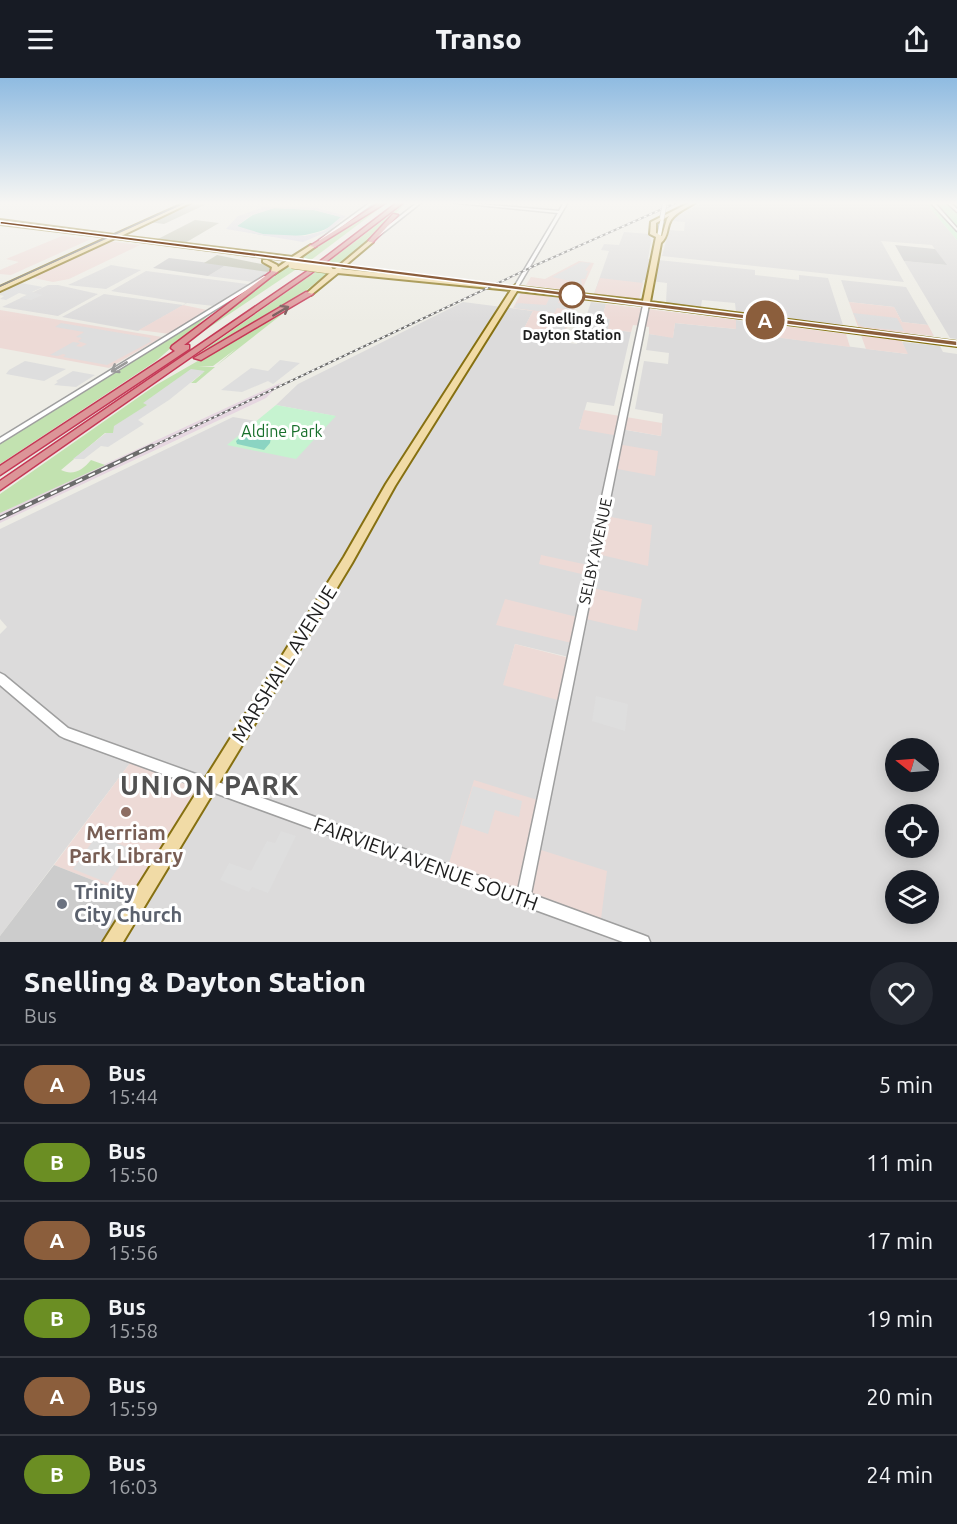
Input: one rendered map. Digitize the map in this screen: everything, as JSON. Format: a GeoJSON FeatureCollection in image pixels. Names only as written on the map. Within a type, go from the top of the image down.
{"type":"FeatureCollection","features":[{"type":"Feature","properties":{"kind":"highway"},"geometry":{"type":"LineString","coordinates":[[313,246],[319,242]]}},
{"type":"Feature","properties":{"kind":"highway"},"geometry":{"type":"LineString","coordinates":[[15,461],[338,242]]}},
{"type":"Feature","properties":{"kind":"highway"},"geometry":{"type":"LineString","coordinates":[[3,479],[316,267],[348,242]]}},
{"type":"Feature","properties":{"kind":"highway"},"geometry":{"type":"LineString","coordinates":[[3,479],[15,461],[174,350],[274,272]]}},
{"type":"Feature","properties":{"kind":"highway"},"geometry":{"type":"LineString","coordinates":[[174,350],[210,316],[244,290]]}},
{"type":"Feature","properties":{"kind":"highway"},"geometry":{"type":"LineString","coordinates":[[3,479],[154,384],[313,290]]}},
{"type":"Feature","properties":{"kind":"main road"},"geometry":{"type":"LineString","coordinates":[[0,282],[93,242]]}},
{"type":"Feature","properties":{"kind":"main road"},"geometry":{"type":"LineString","coordinates":[[0,289],[95,242]]}},
{"type":"Feature","properties":{"kind":"main road"},"geometry":{"type":"LineString","coordinates":[[145,242],[366,273],[516,288]]}},
{"type":"Feature","properties":{"kind":"main road"},"geometry":{"type":"LineString","coordinates":[[313,290],[335,268],[368,242]]}},
{"type":"Feature","properties":{"kind":"main road","name":"SELBY AVENUE"},"geometry":{"type":"LineString","coordinates":[[646,305],[657,242]]}},
{"type":"Feature","properties":{"kind":"main road"},"geometry":{"type":"LineString","coordinates":[[274,272],[293,262],[313,246]]}},
{"type":"Feature","properties":{"kind":"main road"},"geometry":{"type":"LineString","coordinates":[[268,259],[292,257],[306,251]]}},
{"type":"Feature","properties":{"kind":"main road"},"geometry":{"type":"LineString","coordinates":[[268,259],[275,266],[274,272]]}},
{"type":"Feature","properties":{"kind":"main road"},"geometry":{"type":"LineString","coordinates":[[335,268],[516,288],[957,344]]}},
{"type":"Feature","properties":{"kind":"main road"},"geometry":{"type":"LineString","coordinates":[[313,290],[337,275],[366,273]]}},
{"type":"Feature","properties":{"kind":"main road","name":"MARSHALL AVENUE"},"geometry":{"type":"LineString","coordinates":[[112,942],[361,539],[376,520],[516,288]]}},
{"type":"Feature","properties":{"kind":"main road"},"geometry":{"type":"LineString","coordinates":[[578,296],[603,299]]}},
{"type":"Feature","properties":{"kind":"street"},"geometry":{"type":"LineString","coordinates":[[313,246],[318,242]]}},
{"type":"Feature","properties":{"kind":"street","name":"MARSHALL AVENUE"},"geometry":{"type":"LineString","coordinates":[[516,288],[542,242]]}},
{"type":"Feature","properties":{"kind":"street"},"geometry":{"type":"LineString","coordinates":[[0,441],[274,272]]}},
{"type":"Feature","properties":{"kind":"street","name":"SELBY AVENUE"},"geometry":{"type":"LineString","coordinates":[[523,899],[646,305]]}},
{"type":"Feature","properties":{"kind":"street","name":"FAIRVIEW AVENUE SOUTH"},"geometry":{"type":"LineString","coordinates":[[0,678],[64,732],[643,942]]}},
{"type":"Feature","properties":{"kind":"shaded area"},"geometry":{"type":"Polygon","coordinates":[[[47,242],[84,242],[11,275],[0,274],[0,270],[19,262],[6,259],[47,242]]]}},
{"type":"Feature","properties":{"kind":"shaded area"},"geometry":{"type":"Polygon","coordinates":[[[105,242],[140,245],[69,279],[53,282],[29,277],[105,242]]]}},
{"type":"Feature","properties":{"kind":"shaded area"},"geometry":{"type":"Polygon","coordinates":[[[620,242],[651,242],[648,259],[755,270],[755,275],[799,280],[799,275],[828,278],[843,325],[736,312],[735,303],[702,300],[701,307],[666,303],[667,283],[643,280],[639,299],[594,294],[609,251],[601,250],[604,244],[619,245],[620,242]]]}},
{"type":"Feature","properties":{"kind":"shaded area"},"geometry":{"type":"Polygon","coordinates":[[[666,242],[882,242],[904,282],[662,256],[666,242]]]}},
{"type":"Feature","properties":{"kind":"shaded area"},"geometry":{"type":"Polygon","coordinates":[[[898,242],[957,242],[957,339],[950,338],[904,261],[946,265],[932,245],[898,242]]]}},
{"type":"Feature","properties":{"kind":"shaded area"},"geometry":{"type":"Polygon","coordinates":[[[895,245],[935,249],[947,265],[904,261],[895,245]]]}},
{"type":"Feature","properties":{"kind":"shaded area"},"geometry":{"type":"Polygon","coordinates":[[[217,255],[272,268],[268,272],[204,263],[217,255]]]}},
{"type":"Feature","properties":{"kind":"shaded area"},"geometry":{"type":"Polygon","coordinates":[[[169,258],[226,265],[208,276],[153,268],[169,258]]]}},
{"type":"Feature","properties":{"kind":"shaded area"},"geometry":{"type":"Polygon","coordinates":[[[579,261],[594,263],[581,292],[526,285],[531,277],[545,279],[579,261]]]}},
{"type":"Feature","properties":{"kind":"shaded area"},"geometry":{"type":"Polygon","coordinates":[[[581,262],[591,263],[585,270],[588,271],[585,279],[581,279],[582,286],[574,286],[575,282],[552,277],[581,262]]]}},
{"type":"Feature","properties":{"kind":"shaded area"},"geometry":{"type":"Polygon","coordinates":[[[111,265],[141,270],[106,289],[68,285],[111,265]]]}},
{"type":"Feature","properties":{"kind":"shaded area"},"geometry":{"type":"Polygon","coordinates":[[[226,265],[270,272],[254,282],[208,276],[226,265]]]}},
{"type":"Feature","properties":{"kind":"shaded area"},"geometry":{"type":"Polygon","coordinates":[[[146,271],[248,285],[214,306],[187,303],[138,331],[62,317],[104,294],[183,305],[186,303],[111,291],[146,271]]]}},
{"type":"Feature","properties":{"kind":"shaded area"},"geometry":{"type":"Polygon","coordinates":[[[600,278],[643,283],[639,299],[594,294],[600,278]]]}},
{"type":"Feature","properties":{"kind":"shaded area"},"geometry":{"type":"Polygon","coordinates":[[[841,280],[906,287],[928,325],[902,322],[894,307],[849,302],[841,280]]]}},
{"type":"Feature","properties":{"kind":"shaded area"},"geometry":{"type":"Polygon","coordinates":[[[21,283],[43,287],[32,292],[43,295],[31,300],[20,298],[27,295],[19,293],[6,300],[0,299],[4,296],[0,295],[0,291],[21,283]]]}},
{"type":"Feature","properties":{"kind":"shaded area"},"geometry":{"type":"Polygon","coordinates":[[[48,285],[98,294],[58,316],[2,307],[48,285]]]}},
{"type":"Feature","properties":{"kind":"shaded area"},"geometry":{"type":"Polygon","coordinates":[[[521,293],[578,300],[561,342],[520,336],[533,311],[513,308],[521,293]]]}},
{"type":"Feature","properties":{"kind":"shaded area"},"geometry":{"type":"Polygon","coordinates":[[[550,297],[560,298],[558,303],[567,304],[569,301],[578,300],[573,310],[557,308],[554,313],[514,308],[517,303],[546,305],[550,297]]]}},
{"type":"Feature","properties":{"kind":"shaded area"},"geometry":{"type":"Polygon","coordinates":[[[463,302],[533,311],[520,336],[577,344],[591,302],[606,304],[602,318],[610,319],[608,329],[631,332],[614,406],[587,402],[579,429],[620,429],[661,436],[663,414],[635,409],[644,361],[668,364],[669,353],[646,350],[649,334],[673,337],[675,323],[736,329],[736,320],[758,323],[760,335],[907,354],[902,342],[940,346],[943,352],[957,354],[957,942],[117,942],[133,759],[0,936],[0,634],[7,627],[0,619],[0,529],[233,417],[256,421],[228,445],[335,416],[276,405],[298,384],[463,302]],[[515,644],[504,684],[573,658],[515,644]]]}},
{"type":"Feature","properties":{"kind":"shaded area"},"geometry":{"type":"Polygon","coordinates":[[[849,302],[894,307],[902,322],[928,325],[934,336],[897,332],[908,354],[866,349],[849,302]]]}},
{"type":"Feature","properties":{"kind":"shaded area"},"geometry":{"type":"Polygon","coordinates":[[[606,304],[736,320],[736,329],[675,323],[673,338],[649,334],[649,327],[633,325],[631,332],[608,329],[610,319],[602,318],[606,304]]]}},
{"type":"Feature","properties":{"kind":"shaded area"},"geometry":{"type":"Polygon","coordinates":[[[183,305],[207,310],[170,334],[139,330],[183,305]]]}},
{"type":"Feature","properties":{"kind":"shaded area"},"geometry":{"type":"Polygon","coordinates":[[[0,310],[162,337],[109,368],[0,348],[0,310]]]}},
{"type":"Feature","properties":{"kind":"shaded area"},"geometry":{"type":"Polygon","coordinates":[[[853,313],[897,318],[904,331],[864,327],[859,325],[853,313]]]}},
{"type":"Feature","properties":{"kind":"shaded area"},"geometry":{"type":"Polygon","coordinates":[[[558,315],[566,316],[565,320],[568,321],[561,339],[555,338],[554,341],[522,334],[524,331],[549,335],[558,315]]]}},
{"type":"Feature","properties":{"kind":"shaded area"},"geometry":{"type":"Polygon","coordinates":[[[61,323],[151,338],[149,340],[152,341],[107,365],[63,357],[66,355],[63,354],[50,355],[73,342],[80,343],[76,346],[81,347],[87,344],[78,341],[82,338],[76,337],[84,332],[55,327],[61,323]]]}},
{"type":"Feature","properties":{"kind":"shaded area"},"geometry":{"type":"Polygon","coordinates":[[[773,325],[846,334],[850,347],[774,337],[773,325]]]}},
{"type":"Feature","properties":{"kind":"shaded area"},"geometry":{"type":"Polygon","coordinates":[[[280,360],[300,363],[273,384],[268,381],[242,392],[221,390],[251,368],[268,371],[280,360]]]}},
{"type":"Feature","properties":{"kind":"shaded area"},"geometry":{"type":"Polygon","coordinates":[[[25,361],[66,369],[44,381],[6,374],[25,361]]]}},
{"type":"Feature","properties":{"kind":"shaded area"},"geometry":{"type":"Polygon","coordinates":[[[191,369],[205,371],[169,400],[138,420],[144,424],[108,447],[101,446],[84,459],[73,459],[106,433],[113,433],[114,426],[147,405],[143,403],[191,369]]]}},
{"type":"Feature","properties":{"kind":"shaded area"},"geometry":{"type":"Polygon","coordinates":[[[73,371],[95,375],[76,387],[54,385],[58,382],[56,381],[73,371]]]}},
{"type":"Feature","properties":{"kind":"shaded area"},"geometry":{"type":"Polygon","coordinates":[[[282,382],[266,398],[0,523],[0,513],[282,382]]]}},
{"type":"Feature","properties":{"kind":"shaded area"},"geometry":{"type":"Polygon","coordinates":[[[584,410],[662,423],[661,436],[621,429],[619,436],[579,429],[584,410]]]}},
{"type":"Feature","properties":{"kind":"shaded area"},"geometry":{"type":"Polygon","coordinates":[[[617,444],[658,451],[655,476],[612,468],[617,444]]]}},
{"type":"Feature","properties":{"kind":"shaded area"},"geometry":{"type":"Polygon","coordinates":[[[601,515],[652,525],[648,566],[593,553],[601,515]]]}},
{"type":"Feature","properties":{"kind":"shaded area"},"geometry":{"type":"Polygon","coordinates":[[[541,555],[593,566],[590,576],[539,564],[541,555]]]}},
{"type":"Feature","properties":{"kind":"shaded area"},"geometry":{"type":"Polygon","coordinates":[[[588,587],[642,599],[637,631],[582,618],[576,644],[496,625],[505,599],[581,618],[588,587]]]}},
{"type":"Feature","properties":{"kind":"shaded area"},"geometry":{"type":"Polygon","coordinates":[[[515,644],[573,659],[565,702],[503,685],[515,644]]]}},
{"type":"Feature","properties":{"kind":"shaded area"},"geometry":{"type":"Polygon","coordinates":[[[596,696],[628,704],[625,731],[592,721],[596,696]]]}},
{"type":"Feature","properties":{"kind":"shaded area"},"geometry":{"type":"Polygon","coordinates":[[[133,759],[211,787],[143,900],[54,865],[133,759]]]}},
{"type":"Feature","properties":{"kind":"shaded area"},"geometry":{"type":"Polygon","coordinates":[[[474,780],[547,803],[538,849],[607,871],[600,927],[446,873],[474,780]]]}},
{"type":"Feature","properties":{"kind":"shaded area"},"geometry":{"type":"Polygon","coordinates":[[[473,786],[522,801],[519,817],[495,810],[488,834],[461,825],[473,786]]]}},
{"type":"Feature","properties":{"kind":"shaded area"},"geometry":{"type":"Polygon","coordinates":[[[281,831],[296,836],[268,893],[252,887],[249,892],[220,880],[229,863],[251,871],[267,841],[275,843],[281,831]]]}},
{"type":"Feature","properties":{"kind":"shaded area"},"geometry":{"type":"Polygon","coordinates":[[[97,835],[131,849],[108,883],[73,869],[97,835]]]}},
{"type":"Feature","properties":{"kind":"shaded area"},"geometry":{"type":"Polygon","coordinates":[[[54,865],[143,900],[117,942],[0,942],[0,936],[54,865]]]}},
{"type":"Feature","properties":{"kind":"green space"},"geometry":{"type":"Polygon","coordinates":[[[324,242],[334,242],[311,260],[302,257],[324,242]]]}},
{"type":"Feature","properties":{"kind":"green space"},"geometry":{"type":"Polygon","coordinates":[[[354,242],[367,242],[341,263],[328,262],[354,242]]]}},
{"type":"Feature","properties":{"kind":"green space"},"geometry":{"type":"Polygon","coordinates":[[[285,267],[298,268],[186,343],[285,267]]]}},
{"type":"Feature","properties":{"kind":"green space"},"geometry":{"type":"Polygon","coordinates":[[[317,271],[329,272],[284,308],[194,357],[317,271]]]}},
{"type":"Feature","properties":{"kind":"green space"},"geometry":{"type":"Polygon","coordinates":[[[290,308],[216,366],[237,348],[213,366],[198,367],[215,367],[196,383],[191,383],[204,372],[148,405],[113,433],[105,433],[61,470],[78,471],[91,460],[105,465],[0,513],[0,494],[156,385],[290,308]]]}},
{"type":"Feature","properties":{"kind":"green space"},"geometry":{"type":"Polygon","coordinates":[[[210,314],[156,361],[0,464],[0,444],[172,334],[210,314]]]}},
{"type":"Feature","properties":{"kind":"green space","name":"Aldine Park"},"geometry":{"type":"Polygon","coordinates":[[[276,405],[336,416],[296,459],[227,445],[276,405]]]}},
{"type":"Feature","properties":{"kind":"green space"},"geometry":{"type":"Polygon","coordinates":[[[254,425],[272,432],[270,443],[264,450],[237,444],[236,441],[254,425]]]}},
{"type":"Feature","properties":{"kind":"tram line"},"geometry":{"type":"LineString","coordinates":[[0,286],[97,242]]}},
{"type":"Feature","properties":{"kind":"railway"},"geometry":{"type":"LineString","coordinates":[[149,448],[587,242]]}},
{"type":"Feature","properties":{"kind":"railway"},"geometry":{"type":"LineString","coordinates":[[0,518],[152,446]]}},
{"type":"Feature","properties":{"kind":"bus line","name":"A"},"geometry":{"type":"LineString","coordinates":[[162,242],[549,291],[597,300],[957,344]]}},
{"type":"Feature","properties":{"kind":"place","name":"Snelling & Dayton Station"},"geometry":{"type":"Point","coordinates":[572,295]}},
{"type":"Feature","properties":{"kind":"place","name":"Merriam Park Library"},"geometry":{"type":"Point","coordinates":[126,812]}},
{"type":"Feature","properties":{"kind":"place","name":"Trinity City Church"},"geometry":{"type":"Point","coordinates":[62,904]}},
{"type":"Feature","properties":{"kind":"district","name":"UNION PARK"},"geometry":{"type":"Point","coordinates":[210,786]}}]}
